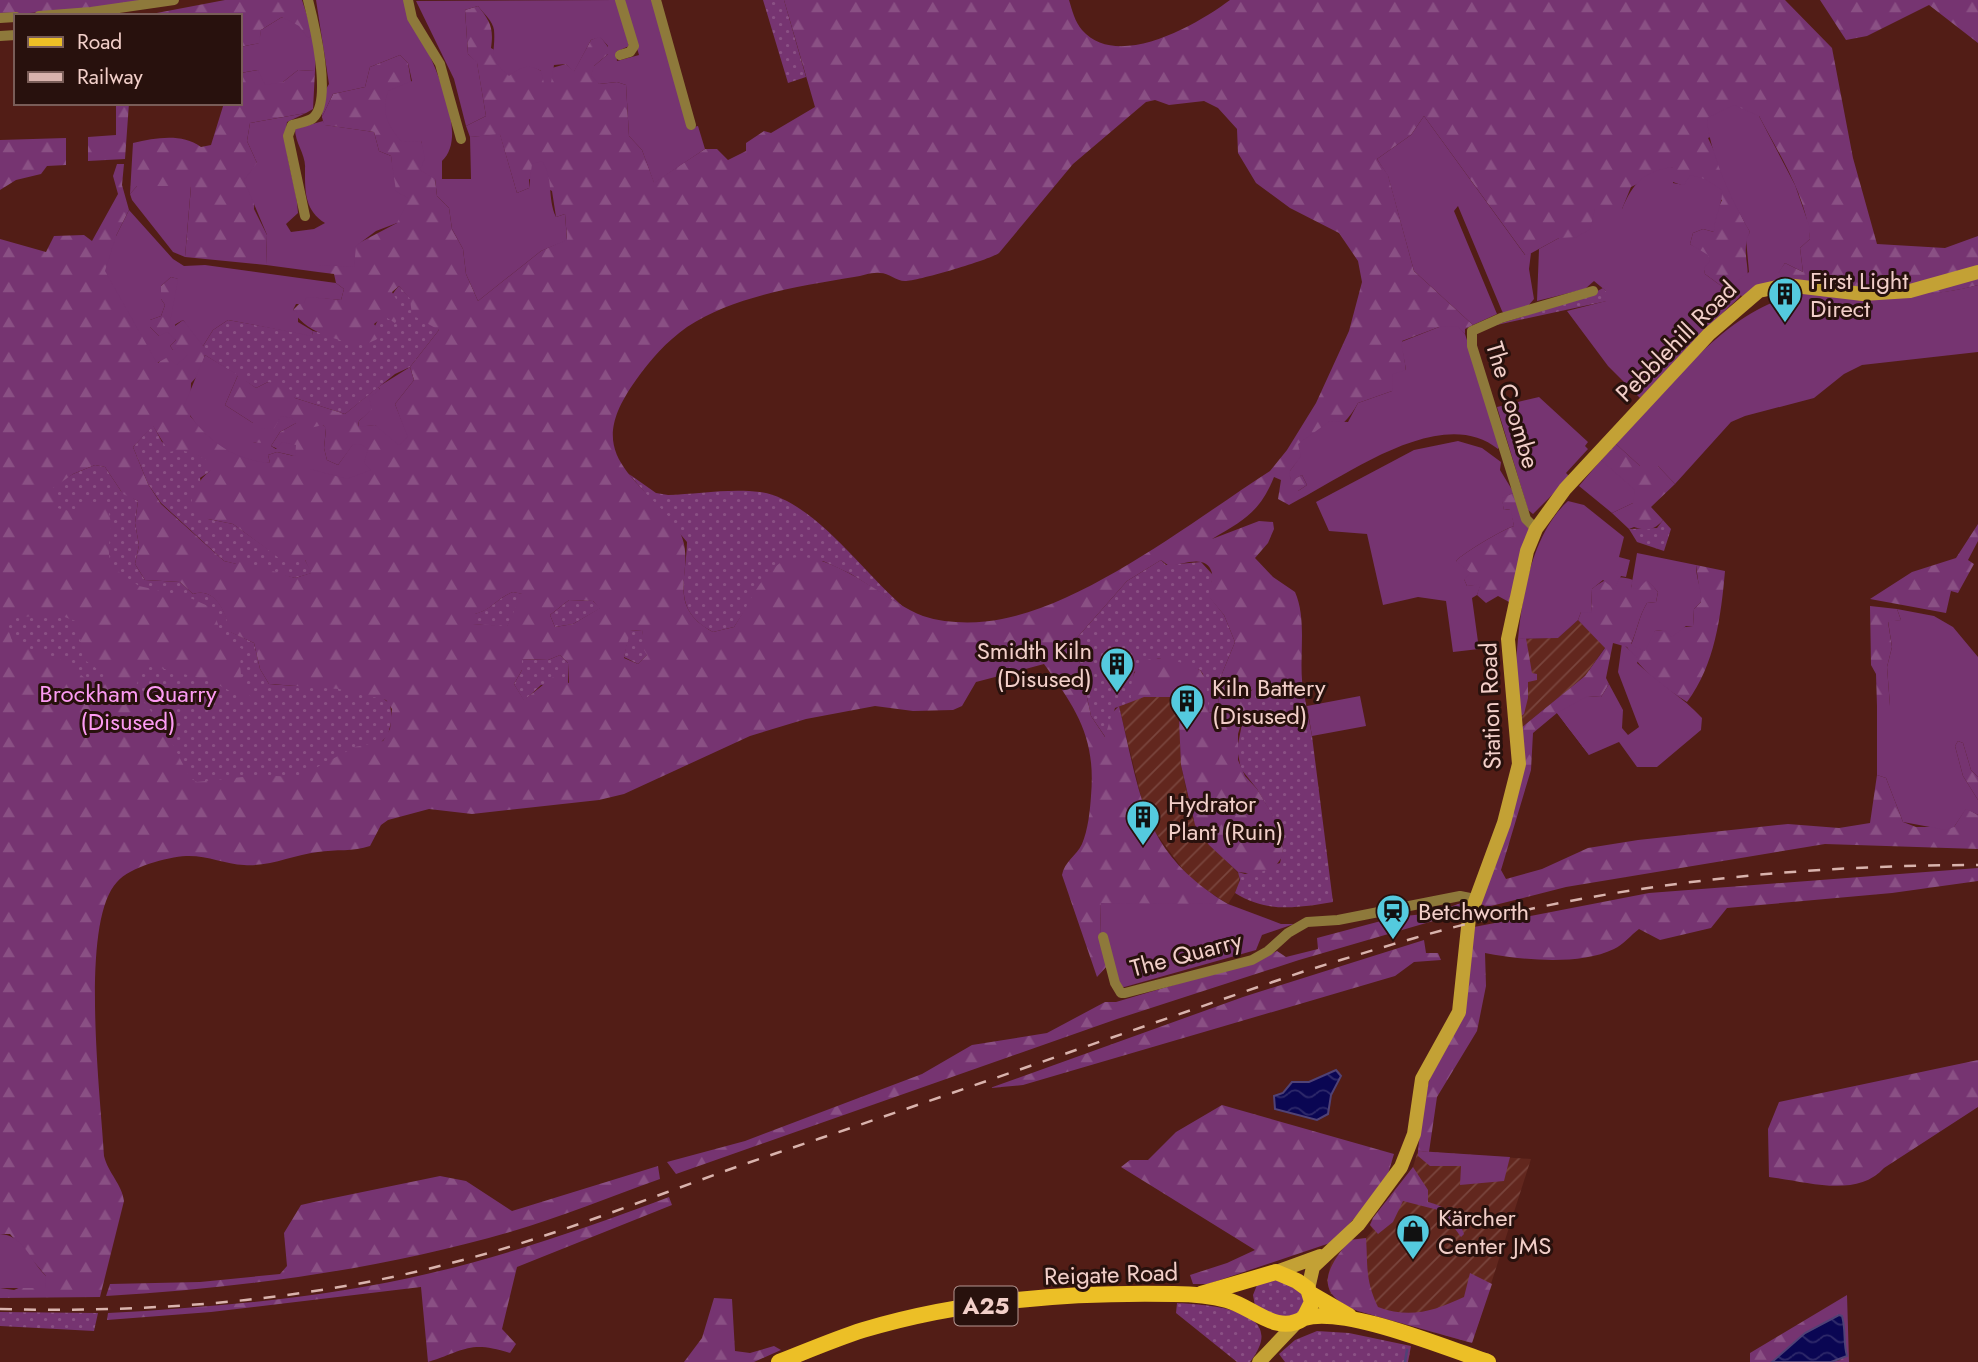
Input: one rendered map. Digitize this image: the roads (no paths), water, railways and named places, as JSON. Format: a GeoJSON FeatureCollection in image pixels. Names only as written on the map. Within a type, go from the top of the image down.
{"type":"FeatureCollection","features":[{"type":"Feature","properties":{"kind":"main road","name":"Pebblehill Road"},"geometry":{"type":"LineString","coordinates":[[1536,529],[1584,469],[1709,334],[1749,297],[1786,285],[1863,294],[1910,291],[1978,272]]}},
{"type":"Feature","properties":{"kind":"main road","name":"Station Road"},"geometry":{"type":"LineString","coordinates":[[1310,1292],[1313,1267],[1359,1225],[1401,1167],[1414,1135],[1422,1079],[1459,1012],[1467,931],[1475,898],[1504,823],[1519,764],[1508,639],[1527,551],[1536,529]]}},
{"type":"Feature","properties":{"kind":"main road","name":"Station Road"},"geometry":{"type":"LineString","coordinates":[[1276,1272],[1324,1255]]}},
{"type":"Feature","properties":{"kind":"main road"},"geometry":{"type":"LineString","coordinates":[[1356,1320],[1297,1281],[1276,1272],[1255,1278],[1247,1299],[1249,1310],[1265,1319],[1286,1325],[1315,1315],[1356,1320],[1488,1362]]}},
{"type":"Feature","properties":{"kind":"main road","name":"Reigate Road"},"geometry":{"type":"LineString","coordinates":[[1201,1294],[1255,1278]]}},
{"type":"Feature","properties":{"kind":"main road"},"geometry":{"type":"LineString","coordinates":[[1259,1362],[1270,1348],[1300,1321],[1312,1302],[1310,1292]]}},
{"type":"Feature","properties":{"kind":"main road","name":"Reigate Road"},"geometry":{"type":"LineString","coordinates":[[779,1362],[867,1329],[953,1310],[1040,1298],[1201,1294],[1230,1301],[1249,1310]]}},
{"type":"Feature","properties":{"kind":"main road"},"geometry":{"type":"LineString","coordinates":[[1265,1319],[1270,1348]]}},
{"type":"Feature","properties":{"kind":"street"},"geometry":{"type":"LineString","coordinates":[[65,14],[174,0]]}},
{"type":"Feature","properties":{"kind":"street"},"geometry":{"type":"LineString","coordinates":[[305,216],[288,136],[292,125],[312,119],[317,113],[322,82],[320,51],[308,0]]}},
{"type":"Feature","properties":{"kind":"street"},"geometry":{"type":"LineString","coordinates":[[408,0],[412,18],[440,64],[461,139]]}},
{"type":"Feature","properties":{"kind":"street"},"geometry":{"type":"LineString","coordinates":[[620,0],[634,46],[631,52],[620,55]]}},
{"type":"Feature","properties":{"kind":"street"},"geometry":{"type":"LineString","coordinates":[[656,0],[691,125]]}},
{"type":"Feature","properties":{"kind":"street","name":"The Coombe"},"geometry":{"type":"LineString","coordinates":[[1536,529],[1526,519],[1472,346],[1472,331],[1511,314],[1593,291]]}},
{"type":"Feature","properties":{"kind":"street","name":"The Quarry"},"geometry":{"type":"LineString","coordinates":[[1103,937],[1115,983],[1121,993],[1125,993],[1252,960],[1307,922],[1348,919],[1460,895],[1475,898]]}},
{"type":"Feature","properties":{"kind":"water"},"geometry":{"type":"Polygon","coordinates":[[[1336,1070],[1341,1076],[1331,1095],[1328,1114],[1317,1120],[1275,1109],[1274,1096],[1283,1093],[1292,1082],[1309,1082],[1336,1070]]]}},
{"type":"Feature","properties":{"kind":"water"},"geometry":{"type":"Polygon","coordinates":[[[1839,1315],[1843,1321],[1847,1356],[1831,1362],[1772,1362],[1805,1333],[1839,1315]]]}},
{"type":"Feature","properties":{"kind":"waterway"},"geometry":{"type":"LineString","coordinates":[[1405,1362],[1407,1350]]}},
{"type":"Feature","properties":{"kind":"railway"},"geometry":{"type":"LineString","coordinates":[[0,1309],[115,1309],[231,1302],[346,1286],[459,1261],[576,1225],[1302,972],[1413,938],[1498,916],[1638,889],[1694,882],[1808,871],[1978,865]]}},
{"type":"Feature","properties":{"kind":"place","name":"First Light Direct"},"geometry":{"type":"Point","coordinates":[1785,324]}},
{"type":"Feature","properties":{"kind":"place","name":"Smidth Kiln (Disused)"},"geometry":{"type":"Point","coordinates":[1117,694]}},
{"type":"Feature","properties":{"kind":"place","name":"Kiln Battery (Disused)"},"geometry":{"type":"Point","coordinates":[1187,731]}},
{"type":"Feature","properties":{"kind":"place","name":"Hydrator Plant (Ruin)"},"geometry":{"type":"Point","coordinates":[1143,847]}},
{"type":"Feature","properties":{"kind":"place","name":"Betchworth"},"geometry":{"type":"Point","coordinates":[1393,941]}},
{"type":"Feature","properties":{"kind":"place","name":"Kärcher Center JMS"},"geometry":{"type":"Point","coordinates":[1413,1261]}},
{"type":"Feature","properties":{"kind":"park label","name":"Brockham Quarry (Disused)"},"geometry":{"type":"Point","coordinates":[128,707]}}]}
